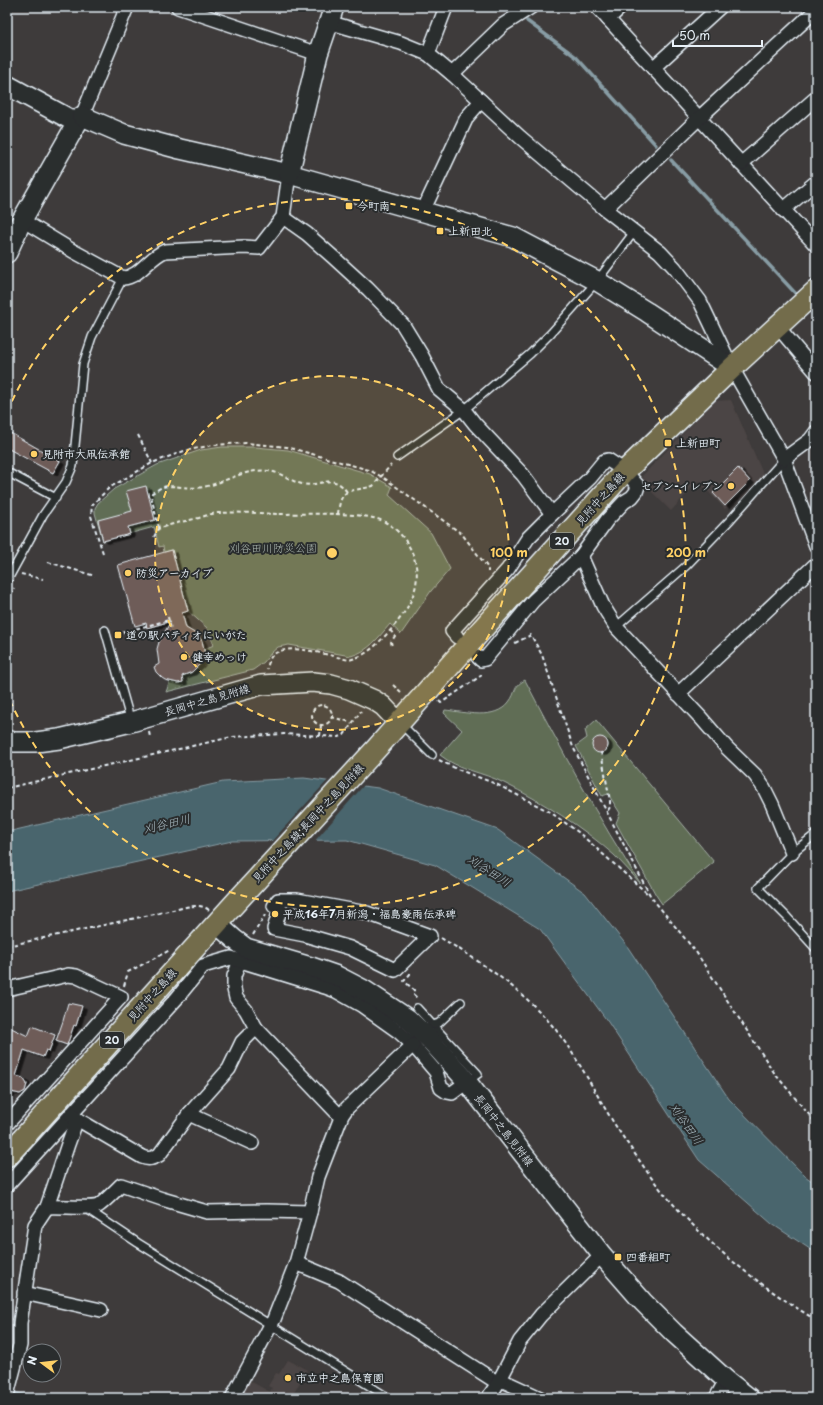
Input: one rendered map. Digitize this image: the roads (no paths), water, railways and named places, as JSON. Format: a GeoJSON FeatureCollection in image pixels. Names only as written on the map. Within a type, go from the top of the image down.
{"type":"FeatureCollection","features":[{"type":"Feature","properties":{"kind":"main road"},"geometry":{"type":"LineString","coordinates":[[289,174],[318,54],[331,14]]}},
{"type":"Feature","properties":{"kind":"main road"},"geometry":{"type":"LineString","coordinates":[[7,86],[79,119],[124,134],[173,148],[289,174],[512,237],[597,281],[732,368]]}},
{"type":"Feature","properties":{"kind":"main road"},"geometry":{"type":"LineString","coordinates":[[7,253],[22,220],[79,119]]}},
{"type":"Feature","properties":{"kind":"main road","name":"見附中之島線"},"geometry":{"type":"LineString","coordinates":[[399,723],[625,471],[732,368],[814,297]]}},
{"type":"Feature","properties":{"kind":"main road","name":"長岡中之島見附線"},"geometry":{"type":"LineString","coordinates":[[7,740],[14,742],[36,742],[59,739],[131,722],[261,685],[312,682],[331,684],[369,697],[383,706],[399,723]]}},
{"type":"Feature","properties":{"kind":"main road","name":"見附中之島線;長岡中之島見附線"},"geometry":{"type":"LineString","coordinates":[[214,918],[237,901],[399,723]]}},
{"type":"Feature","properties":{"kind":"main road","name":"見附中之島線"},"geometry":{"type":"LineString","coordinates":[[7,1156],[214,918]]}},
{"type":"Feature","properties":{"kind":"main road","name":"長岡中之島見附線"},"geometry":{"type":"LineString","coordinates":[[214,918],[234,939],[246,948],[337,976],[364,990],[408,1019],[467,1082],[602,1255],[643,1302],[674,1333],[726,1380],[749,1398]]}},
{"type":"Feature","properties":{"kind":"street"},"geometry":{"type":"LineString","coordinates":[[79,119],[127,7]]}},
{"type":"Feature","properties":{"kind":"street"},"geometry":{"type":"LineString","coordinates":[[178,7],[318,54]]}},
{"type":"Feature","properties":{"kind":"street"},"geometry":{"type":"LineString","coordinates":[[428,54],[446,7]]}},
{"type":"Feature","properties":{"kind":"street"},"geometry":{"type":"LineString","coordinates":[[452,74],[503,25],[531,7]]}},
{"type":"Feature","properties":{"kind":"street"},"geometry":{"type":"LineString","coordinates":[[597,7],[816,245]]}},
{"type":"Feature","properties":{"kind":"street"},"geometry":{"type":"LineString","coordinates":[[608,19],[621,7]]}},
{"type":"Feature","properties":{"kind":"street"},"geometry":{"type":"LineString","coordinates":[[653,68],[720,7]]}},
{"type":"Feature","properties":{"kind":"street"},"geometry":{"type":"LineString","coordinates":[[605,209],[699,118],[816,10]]}},
{"type":"Feature","properties":{"kind":"street"},"geometry":{"type":"LineString","coordinates":[[331,14],[428,54],[452,74],[520,137],[605,209],[660,252],[675,268],[700,301],[732,368],[784,459],[816,546]]}},
{"type":"Feature","properties":{"kind":"street"},"geometry":{"type":"LineString","coordinates":[[741,164],[816,98]]}},
{"type":"Feature","properties":{"kind":"street"},"geometry":{"type":"LineString","coordinates":[[423,211],[467,117],[482,102]]}},
{"type":"Feature","properties":{"kind":"street"},"geometry":{"type":"LineString","coordinates":[[22,220],[72,251],[123,278],[131,277],[158,254],[165,251],[244,247],[259,248],[284,217],[289,174]]}},
{"type":"Feature","properties":{"kind":"street"},"geometry":{"type":"LineString","coordinates":[[783,210],[816,182]]}},
{"type":"Feature","properties":{"kind":"street"},"geometry":{"type":"LineString","coordinates":[[284,217],[333,257],[368,289],[403,325],[422,356],[439,389],[464,410],[475,424],[523,475],[552,514]]}},
{"type":"Feature","properties":{"kind":"street"},"geometry":{"type":"LineString","coordinates":[[778,327],[816,372]]}},
{"type":"Feature","properties":{"kind":"street"},"geometry":{"type":"LineString","coordinates":[[784,459],[810,440],[816,432]]}},
{"type":"Feature","properties":{"kind":"street"},"geometry":{"type":"LineString","coordinates":[[457,637],[452,631],[508,568],[528,538],[590,478],[604,460],[608,460],[616,464],[625,471],[638,486],[636,492],[607,520],[581,556],[533,600],[485,659],[481,660],[478,657]]}},
{"type":"Feature","properties":{"kind":"street"},"geometry":{"type":"LineString","coordinates":[[581,556],[603,606],[616,627],[727,748],[755,775],[772,804],[792,853]]}},
{"type":"Feature","properties":{"kind":"street"},"geometry":{"type":"LineString","coordinates":[[678,694],[816,564]]}},
{"type":"Feature","properties":{"kind":"street"},"geometry":{"type":"LineString","coordinates":[[278,900],[297,900],[367,913],[430,936],[402,963],[395,970],[350,948],[305,935],[274,929],[280,910],[274,906],[278,900]]}},
{"type":"Feature","properties":{"kind":"street"},"geometry":{"type":"LineString","coordinates":[[7,1185],[74,1117],[151,1023],[203,966],[231,958],[286,974],[336,991],[399,1032],[423,1034]]}},
{"type":"Feature","properties":{"kind":"street"},"geometry":{"type":"LineString","coordinates":[[240,961],[234,976],[236,998],[246,1010],[256,1028],[341,1117]]}},
{"type":"Feature","properties":{"kind":"street"},"geometry":{"type":"LineString","coordinates":[[7,989],[68,975],[76,976],[123,999],[7,1124]]}},
{"type":"Feature","properties":{"kind":"street"},"geometry":{"type":"LineString","coordinates":[[74,1117],[142,1157],[148,1159],[154,1158],[159,1155],[189,1114],[229,1069],[242,1042],[256,1028]]}},
{"type":"Feature","properties":{"kind":"street"},"geometry":{"type":"LineString","coordinates":[[232,1398],[271,1325],[296,1263],[318,1177],[341,1117],[347,1108],[423,1034]]}},
{"type":"Feature","properties":{"kind":"street"},"geometry":{"type":"LineString","coordinates":[[189,1114],[252,1142]]}},
{"type":"Feature","properties":{"kind":"street"},"geometry":{"type":"LineString","coordinates":[[7,1395],[20,1345],[20,1323],[35,1225],[48,1207],[68,1144],[74,1117]]}},
{"type":"Feature","properties":{"kind":"street"},"geometry":{"type":"LineString","coordinates":[[48,1207],[98,1206],[121,1185],[162,1200],[207,1212],[310,1212]]}},
{"type":"Feature","properties":{"kind":"street"},"geometry":{"type":"LineString","coordinates":[[488,1398],[499,1381],[520,1341],[528,1330],[541,1315],[602,1255]]}},
{"type":"Feature","properties":{"kind":"street"},"geometry":{"type":"LineString","coordinates":[[296,1263],[339,1281],[499,1381],[540,1398]]}},
{"type":"Feature","properties":{"kind":"street"},"geometry":{"type":"LineString","coordinates":[[24,1293],[101,1310]]}},
{"type":"Feature","properties":{"kind":"street"},"geometry":{"type":"LineString","coordinates":[[716,1398],[726,1380]]}},
{"type":"Feature","properties":{"kind":"lane"},"geometry":{"type":"LineString","coordinates":[[397,457],[464,410],[530,354],[551,333],[597,281],[634,232]]}},
{"type":"Feature","properties":{"kind":"lane"},"geometry":{"type":"LineString","coordinates":[[7,582],[10,569],[43,515],[66,482],[73,466],[83,364],[92,337],[123,278]]}},
{"type":"Feature","properties":{"kind":"lane"},"geometry":{"type":"LineString","coordinates":[[616,627],[686,566],[736,514],[784,459]]}},
{"type":"Feature","properties":{"kind":"lane"},"geometry":{"type":"LineString","coordinates":[[7,472],[56,498]]}},
{"type":"Feature","properties":{"kind":"lane"},"geometry":{"type":"LineString","coordinates":[[105,630],[131,722]]}},
{"type":"Feature","properties":{"kind":"lane"},"geometry":{"type":"LineString","coordinates":[[399,723],[432,755]]}},
{"type":"Feature","properties":{"kind":"lane"},"geometry":{"type":"LineString","coordinates":[[816,834],[792,853],[758,888],[816,949]]}},
{"type":"Feature","properties":{"kind":"lane"},"geometry":{"type":"LineString","coordinates":[[416,1008],[423,1034],[439,1023],[461,1002]]}},
{"type":"Feature","properties":{"kind":"lane"},"geometry":{"type":"LineString","coordinates":[[85,1207],[138,1244],[389,1398]]}},
{"type":"Feature","properties":{"kind":"water","name":"刈谷田川"},"geometry":{"type":"Polygon","coordinates":[[[304,778],[378,788],[498,830],[585,893],[627,946],[729,1099],[805,1176],[816,1184],[816,1253],[772,1224],[699,1160],[608,1022],[540,929],[435,865],[347,840],[232,841],[7,891],[7,832],[223,782],[304,778]]]}},
{"type":"Feature","properties":{"kind":"waterway"},"geometry":{"type":"LineString","coordinates":[[527,21],[576,57],[656,145]]}},
{"type":"Feature","properties":{"kind":"waterway"},"geometry":{"type":"LineString","coordinates":[[671,160],[797,295]]}},
{"type":"Feature","properties":{"kind":"waterway"},"geometry":{"type":"LineString","coordinates":[[811,311],[816,316]]}},
{"type":"Feature","properties":{"kind":"waterway"},"geometry":{"type":"LineString","coordinates":[[10,1393],[40,1398]]}},
{"type":"Feature","properties":{"kind":"place","name":"今町南"},"geometry":{"type":"Point","coordinates":[349,206]}},
{"type":"Feature","properties":{"kind":"place","name":"上新田北"},"geometry":{"type":"Point","coordinates":[440,231]}},
{"type":"Feature","properties":{"kind":"place","name":"上新田町"},"geometry":{"type":"Point","coordinates":[668,443]}},
{"type":"Feature","properties":{"kind":"place","name":"見附市大凧伝承館"},"geometry":{"type":"Point","coordinates":[34,454]}},
{"type":"Feature","properties":{"kind":"place","name":"セブン-イレブン"},"geometry":{"type":"Point","coordinates":[731,486]}},
{"type":"Feature","properties":{"kind":"place","name":"防災アーカイブ"},"geometry":{"type":"Point","coordinates":[128,573]}},
{"type":"Feature","properties":{"kind":"place","name":"道の駅パティオにいがた"},"geometry":{"type":"Point","coordinates":[118,635]}},
{"type":"Feature","properties":{"kind":"place","name":"健幸めっけ"},"geometry":{"type":"Point","coordinates":[184,657]}},
{"type":"Feature","properties":{"kind":"place","name":"平成16年7月新潟・福島豪雨伝承碑"},"geometry":{"type":"Point","coordinates":[275,914]}},
{"type":"Feature","properties":{"kind":"place","name":"四番組町"},"geometry":{"type":"Point","coordinates":[618,1257]}},
{"type":"Feature","properties":{"kind":"place","name":"市立中之島保育園"},"geometry":{"type":"Point","coordinates":[288,1378]}},
{"type":"Feature","properties":{"kind":"park label","name":"刈谷田川防災公園"},"geometry":{"type":"Point","coordinates":[273,548]}}]}
